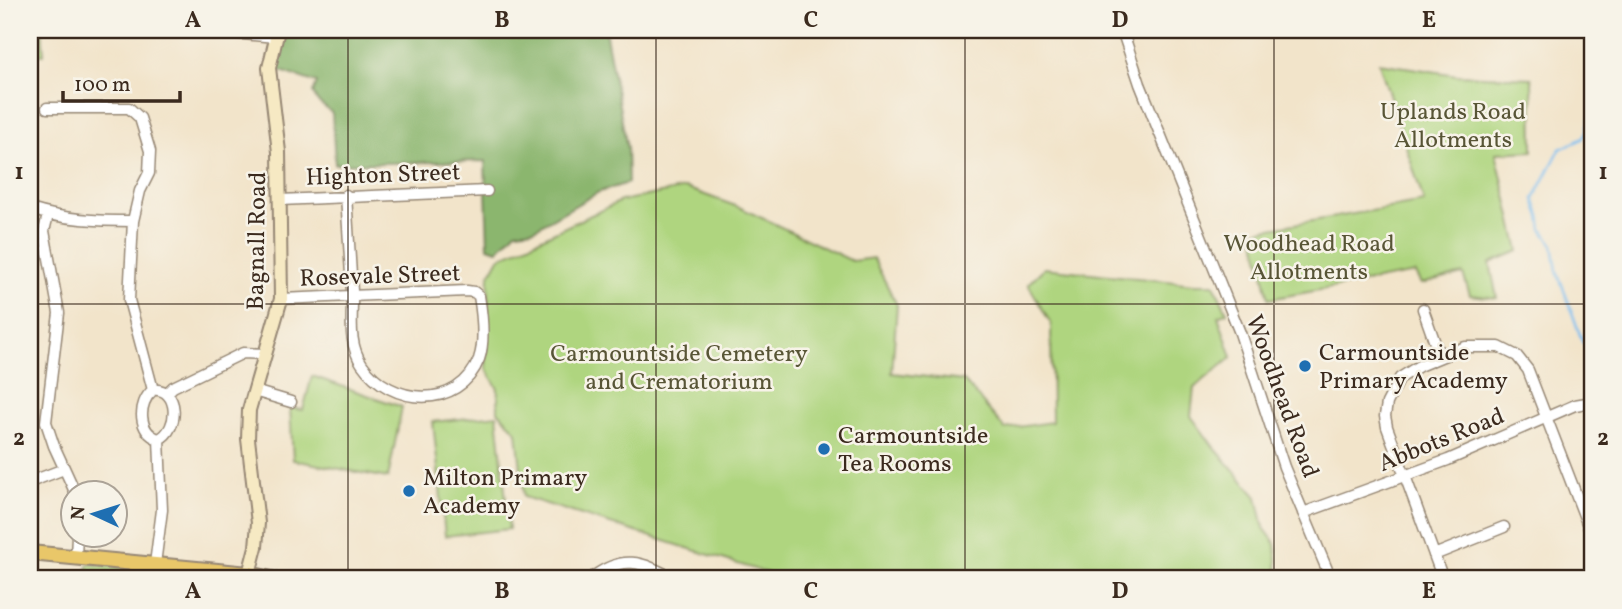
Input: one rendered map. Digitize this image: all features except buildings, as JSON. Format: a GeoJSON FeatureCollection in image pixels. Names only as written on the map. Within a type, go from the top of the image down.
{"type":"FeatureCollection","features":[{"type":"Feature","properties":{"kind":"main road"},"geometry":{"type":"LineString","coordinates":[[30,553],[155,564],[233,576],[249,574],[272,579]]}},
{"type":"Feature","properties":{"kind":"street"},"geometry":{"type":"LineString","coordinates":[[135,30],[276,34]]}},
{"type":"Feature","properties":{"kind":"street","name":"Woodhead Road"},"geometry":{"type":"LineString","coordinates":[[1122,30],[1140,84],[1240,333],[1264,410],[1303,513],[1331,579]]}},
{"type":"Feature","properties":{"kind":"street","name":"Bagnall Road"},"geometry":{"type":"LineString","coordinates":[[249,574],[256,547],[258,523],[247,427],[254,391],[281,299],[281,200],[276,118],[269,68],[276,34]]}},
{"type":"Feature","properties":{"kind":"street"},"geometry":{"type":"LineString","coordinates":[[47,108],[129,108],[140,118],[150,151],[149,173],[133,221],[129,300],[153,390]]}},
{"type":"Feature","properties":{"kind":"street","name":"Highton Street"},"geometry":{"type":"LineString","coordinates":[[281,200],[346,195],[487,191]]}},
{"type":"Feature","properties":{"kind":"street"},"geometry":{"type":"LineString","coordinates":[[346,195],[352,297]]}},
{"type":"Feature","properties":{"kind":"street"},"geometry":{"type":"LineString","coordinates":[[30,209],[48,215],[90,221],[133,221]]}},
{"type":"Feature","properties":{"kind":"street"},"geometry":{"type":"LineString","coordinates":[[48,215],[44,231],[59,313],[46,422],[69,480]]}},
{"type":"Feature","properties":{"kind":"street","name":"Rosevale Street"},"geometry":{"type":"LineString","coordinates":[[281,299],[474,292],[479,296],[481,344],[475,368],[464,382],[443,396],[421,397],[390,388],[362,364],[355,348],[351,324],[352,297]]}},
{"type":"Feature","properties":{"kind":"street"},"geometry":{"type":"LineString","coordinates":[[1423,309],[1440,357]]}},
{"type":"Feature","properties":{"kind":"street"},"geometry":{"type":"LineString","coordinates":[[1443,579],[1404,478],[1385,416],[1387,403],[1400,378],[1465,347],[1499,347],[1517,356],[1528,370],[1592,536]]}},
{"type":"Feature","properties":{"kind":"street"},"geometry":{"type":"LineString","coordinates":[[166,393],[243,353],[266,354]]}},
{"type":"Feature","properties":{"kind":"street"},"geometry":{"type":"LineString","coordinates":[[153,390],[163,390],[172,402],[174,421],[169,431],[159,439]]}},
{"type":"Feature","properties":{"kind":"street"},"geometry":{"type":"LineString","coordinates":[[153,390],[144,402],[142,418],[148,433],[159,439]]}},
{"type":"Feature","properties":{"kind":"street"},"geometry":{"type":"LineString","coordinates":[[254,391],[291,402]]}},
{"type":"Feature","properties":{"kind":"street","name":"Abbots Road"},"geometry":{"type":"LineString","coordinates":[[1303,513],[1404,478],[1575,405],[1592,402]]}},
{"type":"Feature","properties":{"kind":"street"},"geometry":{"type":"LineString","coordinates":[[155,564],[162,510],[159,439]]}},
{"type":"Feature","properties":{"kind":"street"},"geometry":{"type":"LineString","coordinates":[[30,482],[64,469]]}},
{"type":"Feature","properties":{"kind":"street"},"geometry":{"type":"LineString","coordinates":[[1434,555],[1504,527]]}},
{"type":"Feature","properties":{"kind":"street"},"geometry":{"type":"LineString","coordinates":[[76,550],[76,556]]}},
{"type":"Feature","properties":{"kind":"street"},"geometry":{"type":"LineString","coordinates":[[590,579],[605,567],[641,562],[675,579]]}},
{"type":"Feature","properties":{"kind":"street"},"geometry":{"type":"LineString","coordinates":[[1591,579],[1592,574]]}},
{"type":"Feature","properties":{"kind":"green space"},"geometry":{"type":"Polygon","coordinates":[[[30,30],[42,30],[44,54],[30,56],[30,30]]]}},
{"type":"Feature","properties":{"kind":"green space"},"geometry":{"type":"Polygon","coordinates":[[[285,30],[605,30],[627,148],[628,183],[599,192],[534,229],[516,231],[498,250],[488,247],[485,161],[335,164],[332,113],[317,101],[313,93],[317,83],[278,70],[278,49],[285,30]]]}},
{"type":"Feature","properties":{"kind":"green space","name":"Uplands Road Allotments"},"geometry":{"type":"Polygon","coordinates":[[[1379,63],[1457,75],[1532,78],[1533,151],[1496,153],[1519,251],[1490,263],[1497,298],[1470,295],[1463,274],[1421,284],[1415,273],[1269,299],[1253,231],[1424,202],[1379,63]]]}},
{"type":"Feature","properties":{"kind":"green space","name":"Carmountside Cemetery and Crematorium"},"geometry":{"type":"Polygon","coordinates":[[[686,188],[741,208],[852,261],[873,258],[897,305],[892,373],[964,381],[1005,429],[1052,422],[1051,324],[1028,284],[1044,268],[1214,284],[1227,312],[1218,316],[1232,357],[1194,388],[1191,416],[1257,497],[1264,528],[1276,544],[1278,579],[756,579],[767,573],[524,497],[517,432],[498,411],[498,389],[486,368],[489,276],[499,258],[621,201],[686,188]]]}},
{"type":"Feature","properties":{"kind":"green space"},"geometry":{"type":"Polygon","coordinates":[[[312,376],[402,407],[388,478],[293,460],[290,408],[303,410],[312,376]]]}},
{"type":"Feature","properties":{"kind":"green space"},"geometry":{"type":"Polygon","coordinates":[[[497,415],[509,529],[445,536],[433,422],[497,415]]]}},
{"type":"Feature","properties":{"kind":"green space"},"geometry":{"type":"Polygon","coordinates":[[[88,564],[152,569],[160,579],[87,579],[88,564]]]}},
{"type":"Feature","properties":{"kind":"waterway"},"geometry":{"type":"LineString","coordinates":[[1583,343],[1557,271],[1553,245],[1542,229],[1534,199],[1560,149],[1582,139],[1592,112]]}},
{"type":"Feature","properties":{"kind":"place","name":"Carmountside Primary Academy"},"geometry":{"type":"Point","coordinates":[1305,366]}},
{"type":"Feature","properties":{"kind":"place","name":"Carmountside Tea Rooms"},"geometry":{"type":"Point","coordinates":[824,449]}},
{"type":"Feature","properties":{"kind":"place","name":"Milton Primary Academy"},"geometry":{"type":"Point","coordinates":[409,491]}},
{"type":"Feature","properties":{"kind":"park label","name":"Woodhead Road Allotments"},"geometry":{"type":"Point","coordinates":[1309,257]}}]}
